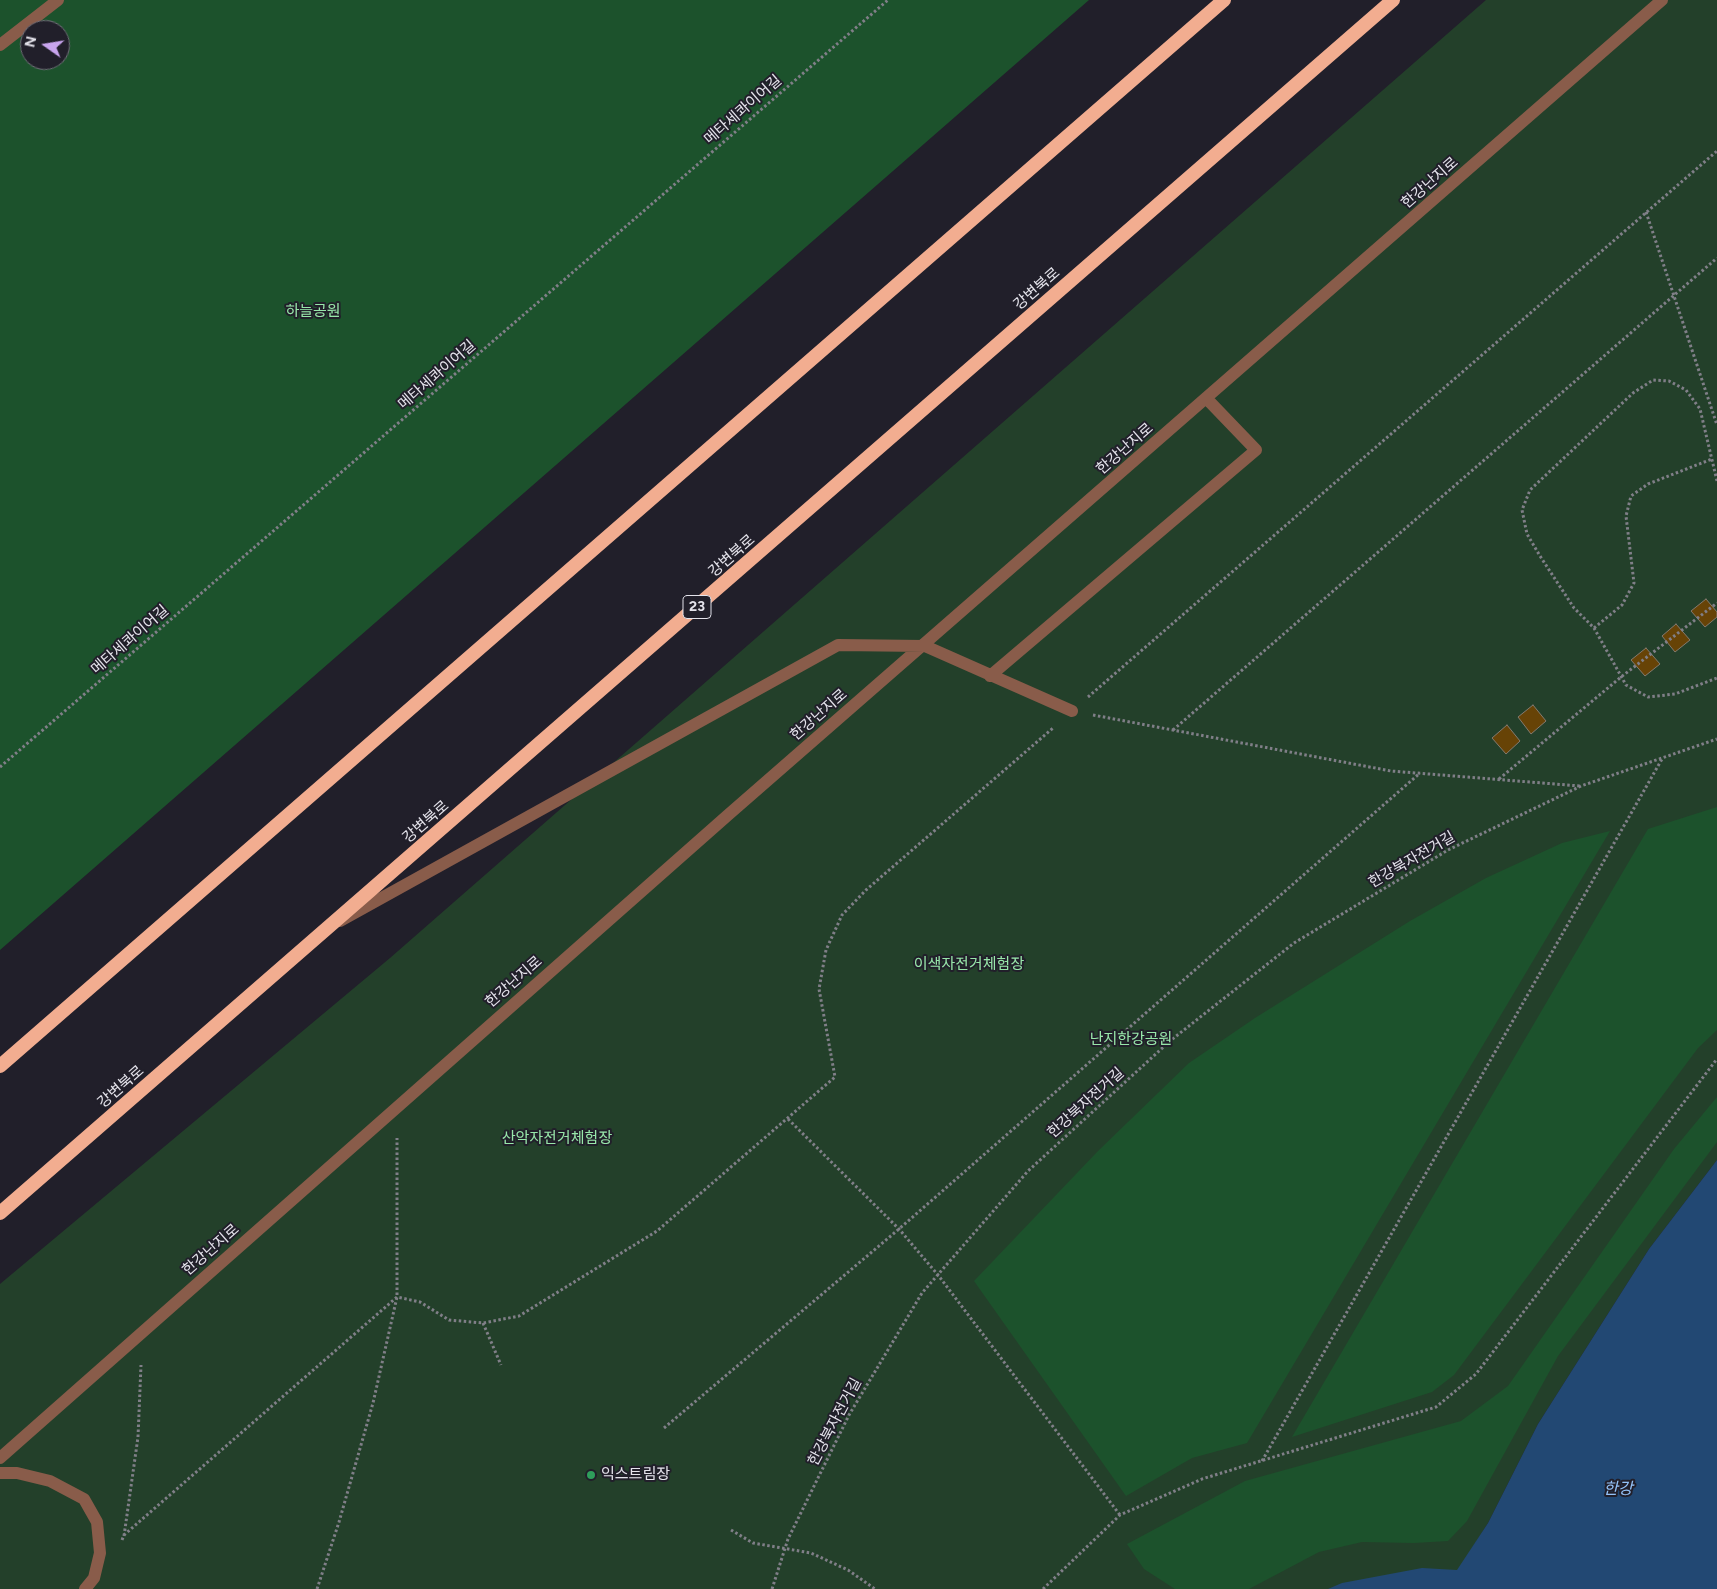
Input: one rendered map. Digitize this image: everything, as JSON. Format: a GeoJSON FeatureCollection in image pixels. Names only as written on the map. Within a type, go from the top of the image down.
{"type":"FeatureCollection","features":[{"type":"Feature","properties":{"kind":"highway"},"geometry":{"type":"LineString","coordinates":[[0,1066],[1224,0]]}},
{"type":"Feature","properties":{"kind":"highway","name":"강변북로"},"geometry":{"type":"LineString","coordinates":[[0,1213],[1393,0]]}},
{"type":"Feature","properties":{"kind":"street"},"geometry":{"type":"LineString","coordinates":[[0,45],[58,0]]}},
{"type":"Feature","properties":{"kind":"street","name":"한강난지로"},"geometry":{"type":"LineString","coordinates":[[0,1458],[728,815],[925,646],[1662,0]]}},
{"type":"Feature","properties":{"kind":"street"},"geometry":{"type":"LineString","coordinates":[[990,676],[1256,450],[1207,399]]}},
{"type":"Feature","properties":{"kind":"street"},"geometry":{"type":"LineString","coordinates":[[331,926],[838,645],[925,646],[1072,711]]}},
{"type":"Feature","properties":{"kind":"street"},"geometry":{"type":"LineString","coordinates":[[0,1473],[18,1473],[50,1481],[84,1500],[97,1522],[100,1553],[94,1578],[85,1589]]}},
{"type":"Feature","properties":{"kind":"path","name":"메타세콰이어길"},"geometry":{"type":"LineString","coordinates":[[0,767],[888,0]]}},
{"type":"Feature","properties":{"kind":"path"},"geometry":{"type":"LineString","coordinates":[[397,1297],[420,1302],[449,1320],[483,1323],[519,1316],[657,1231],[788,1119],[835,1077],[819,989],[826,950],[842,915],[866,890],[1717,151]]}},
{"type":"Feature","properties":{"kind":"path"},"geometry":{"type":"LineString","coordinates":[[1646,212],[1717,425]]}},
{"type":"Feature","properties":{"kind":"path"},"geometry":{"type":"LineString","coordinates":[[1173,730],[1717,258]]}},
{"type":"Feature","properties":{"kind":"path"},"geometry":{"type":"LineString","coordinates":[[1717,481],[1700,409],[1686,390],[1669,381],[1653,380],[1633,393],[1530,490],[1522,510],[1528,534],[1574,608],[1594,628],[1626,685],[1648,697],[1675,694],[1717,678]]}},
{"type":"Feature","properties":{"kind":"path"},"geometry":{"type":"LineString","coordinates":[[1594,628],[1622,605],[1634,583],[1626,516],[1632,496],[1648,484],[1712,459]]}},
{"type":"Feature","properties":{"kind":"path"},"geometry":{"type":"LineString","coordinates":[[1499,779],[1621,677],[1717,603]]}},
{"type":"Feature","properties":{"kind":"path"},"geometry":{"type":"LineString","coordinates":[[1072,711],[1391,771],[1581,786]]}},
{"type":"Feature","properties":{"kind":"path","name":"한강북자전거길"},"geometry":{"type":"LineString","coordinates":[[772,1589],[788,1539],[849,1415],[922,1293],[1028,1171],[1170,1041],[1294,944],[1448,850],[1581,786],[1717,739]]}},
{"type":"Feature","properties":{"kind":"path"},"geometry":{"type":"LineString","coordinates":[[1262,1461],[1663,758]]}},
{"type":"Feature","properties":{"kind":"path"},"geometry":{"type":"LineString","coordinates":[[664,1428],[899,1229],[1420,773]]}},
{"type":"Feature","properties":{"kind":"path"},"geometry":{"type":"LineString","coordinates":[[1043,1589],[1120,1514],[1202,1479],[1436,1407],[1476,1374],[1717,1060]]}},
{"type":"Feature","properties":{"kind":"path"},"geometry":{"type":"LineString","coordinates":[[317,1589],[340,1522],[368,1421],[397,1297],[396,1108]]}},
{"type":"Feature","properties":{"kind":"path"},"geometry":{"type":"LineString","coordinates":[[788,1119],[899,1229],[938,1275],[1120,1514]]}},
{"type":"Feature","properties":{"kind":"path"},"geometry":{"type":"LineString","coordinates":[[124,1535],[397,1297]]}},
{"type":"Feature","properties":{"kind":"path"},"geometry":{"type":"LineString","coordinates":[[483,1323],[501,1365]]}},
{"type":"Feature","properties":{"kind":"path"},"geometry":{"type":"LineString","coordinates":[[121,1543],[124,1535],[138,1437],[142,1333]]}},
{"type":"Feature","properties":{"kind":"path"},"geometry":{"type":"LineString","coordinates":[[731,1530],[753,1543],[784,1550],[812,1553],[848,1570],[876,1589]]}},
{"type":"Feature","properties":{"kind":"green space","name":"하늘공원"},"geometry":{"type":"Polygon","coordinates":[[[0,0],[1089,0],[0,950],[0,0]]]}},
{"type":"Feature","properties":{"kind":"green space","name":"난지한강공원"},"geometry":{"type":"Polygon","coordinates":[[[1486,0],[1717,0],[1717,1160],[1649,1249],[1538,1424],[1488,1523],[1446,1589],[0,1589],[0,1284],[390,958],[1486,0]]]}},
{"type":"Feature","properties":{"kind":"green space"},"geometry":{"type":"Polygon","coordinates":[[[1717,807],[1717,1030],[1698,1048],[1454,1375],[1432,1392],[1292,1437],[1648,829],[1717,807]]]}},
{"type":"Feature","properties":{"kind":"green space"},"geometry":{"type":"Polygon","coordinates":[[[1610,831],[1247,1443],[1192,1458],[1126,1496],[974,1281],[1098,1151],[1189,1063],[1255,1018],[1410,921],[1486,878],[1562,843],[1610,831]]]}},
{"type":"Feature","properties":{"kind":"green space"},"geometry":{"type":"Polygon","coordinates":[[[1717,1097],[1717,1142],[1558,1356],[1467,1521],[1448,1541],[1414,1543],[1362,1542],[1319,1552],[1249,1589],[1175,1589],[1144,1569],[1127,1544],[1245,1481],[1461,1421],[1508,1386],[1674,1149],[1717,1097]]]}},
{"type":"Feature","properties":{"kind":"water","name":"한강"},"geometry":{"type":"Polygon","coordinates":[[[1717,1160],[1717,1589],[1328,1589],[1342,1583],[1422,1568],[1457,1570],[1488,1523],[1538,1424],[1649,1249],[1717,1160]]]}},
{"type":"Feature","properties":{"kind":"building"},"geometry":{"type":"Polygon","coordinates":[[[1706,599],[1717,612],[1717,617],[1705,627],[1691,611],[1706,599]]]}},
{"type":"Feature","properties":{"kind":"building"},"geometry":{"type":"Polygon","coordinates":[[[1676,624],[1690,640],[1675,652],[1662,636],[1676,624]]]}},
{"type":"Feature","properties":{"kind":"building"},"geometry":{"type":"Polygon","coordinates":[[[1646,648],[1660,664],[1645,676],[1631,660],[1646,648]]]}},
{"type":"Feature","properties":{"kind":"building"},"geometry":{"type":"Polygon","coordinates":[[[1533,705],[1546,721],[1531,734],[1518,717],[1533,705]]]}},
{"type":"Feature","properties":{"kind":"building"},"geometry":{"type":"Polygon","coordinates":[[[1507,725],[1520,741],[1506,754],[1492,738],[1507,725]]]}},
{"type":"Feature","properties":{"kind":"place","name":"익스트림장"},"geometry":{"type":"Point","coordinates":[591,1475]}},
{"type":"Feature","properties":{"kind":"park label","name":"이색자전거체험장"},"geometry":{"type":"Point","coordinates":[969,965]}},
{"type":"Feature","properties":{"kind":"park label","name":"산악자전거체험장"},"geometry":{"type":"Point","coordinates":[557,1139]}}]}
